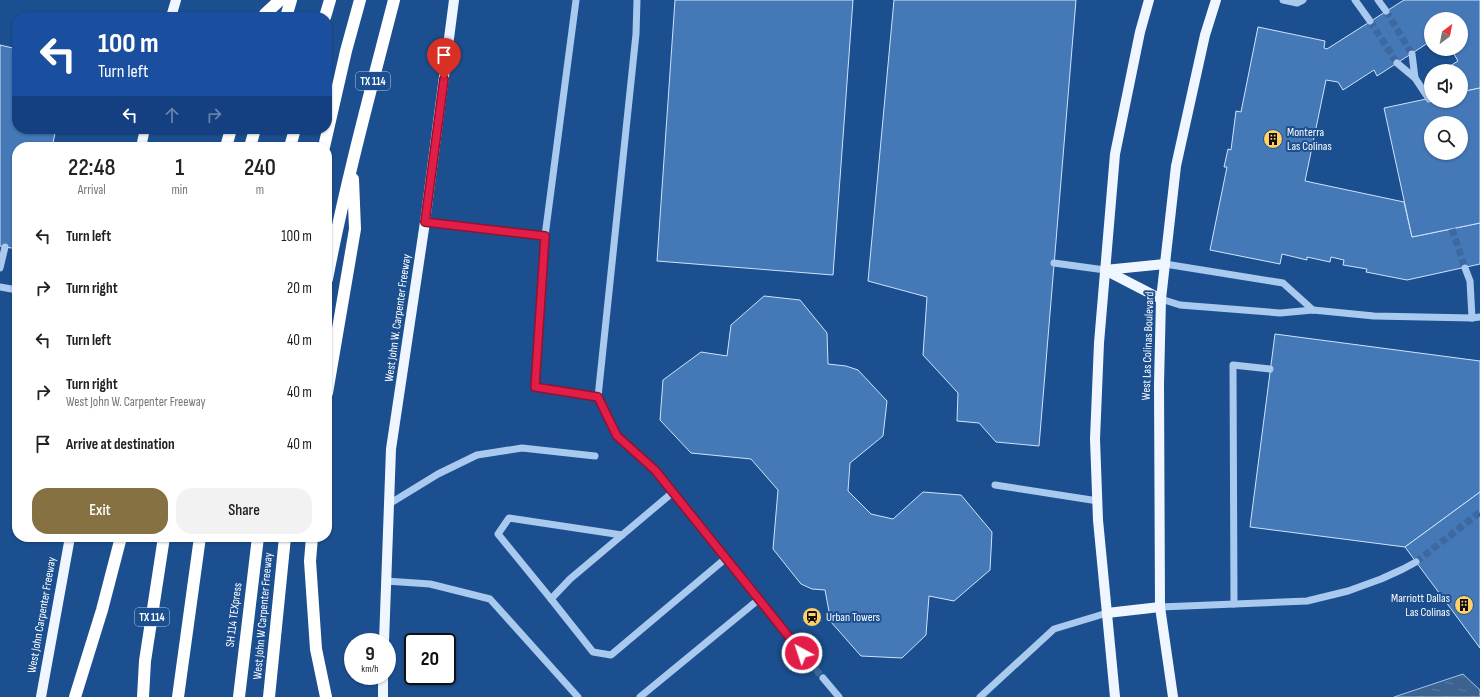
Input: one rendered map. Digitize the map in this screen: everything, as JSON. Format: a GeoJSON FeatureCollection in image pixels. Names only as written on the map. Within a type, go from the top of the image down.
{"type":"FeatureCollection","features":[{"type":"Feature","properties":{"kind":"highway"},"geometry":{"type":"LineString","coordinates":[[267,12],[280,0]]}},
{"type":"Feature","properties":{"kind":"highway"},"geometry":{"type":"LineString","coordinates":[[287,12],[291,0]]}},
{"type":"Feature","properties":{"kind":"highway"},"geometry":{"type":"LineString","coordinates":[[326,12],[330,0]]}},
{"type":"Feature","properties":{"kind":"highway"},"geometry":{"type":"LineString","coordinates":[[332,112],[346,51],[360,0]]}},
{"type":"Feature","properties":{"kind":"highway","name":"TX 114"},"geometry":{"type":"LineString","coordinates":[[332,255],[353,163],[394,0]]}},
{"type":"Feature","properties":{"kind":"highway"},"geometry":{"type":"LineString","coordinates":[[332,364],[355,230],[353,163]]}},
{"type":"Feature","properties":{"kind":"highway"},"geometry":{"type":"LineString","coordinates":[[75,697],[102,610],[120,542]]}},
{"type":"Feature","properties":{"kind":"highway","name":"TX 114"},"geometry":{"type":"LineString","coordinates":[[143,697],[145,661],[163,542]]}},
{"type":"Feature","properties":{"kind":"highway"},"geometry":{"type":"LineString","coordinates":[[178,697],[199,542]]}},
{"type":"Feature","properties":{"kind":"highway","name":"SH 114 TEXpress"},"geometry":{"type":"LineString","coordinates":[[239,697],[257,542]]}},
{"type":"Feature","properties":{"kind":"highway","name":"West John W Carpenter Freeway"},"geometry":{"type":"LineString","coordinates":[[269,697],[284,542]]}},
{"type":"Feature","properties":{"kind":"highway"},"geometry":{"type":"LineString","coordinates":[[312,542],[310,561],[316,649],[326,697]]}},
{"type":"Feature","properties":{"kind":"main road"},"geometry":{"type":"LineString","coordinates":[[172,12],[176,0]]}},
{"type":"Feature","properties":{"kind":"main road","name":"West John W. Carpenter Freeway"},"geometry":{"type":"LineString","coordinates":[[384,633],[391,449],[425,222],[454,0]]}},
{"type":"Feature","properties":{"kind":"main road"},"geometry":{"type":"LineString","coordinates":[[1116,697],[1107,613],[1098,501],[1095,439],[1105,270],[1115,154],[1140,32],[1149,0]]}},
{"type":"Feature","properties":{"kind":"main road","name":"West Las Colinas Boulevard"},"geometry":{"type":"LineString","coordinates":[[1173,697],[1160,607],[1159,384],[1161,299],[1176,166],[1205,35],[1216,0]]}},
{"type":"Feature","properties":{"kind":"main road"},"geometry":{"type":"LineString","coordinates":[[1105,270],[1165,264]]}},
{"type":"Feature","properties":{"kind":"main road"},"geometry":{"type":"LineString","coordinates":[[1105,270],[1161,299]]}},
{"type":"Feature","properties":{"kind":"main road","name":"West John Carpenter Freeway"},"geometry":{"type":"LineString","coordinates":[[40,697],[69,542]]}},
{"type":"Feature","properties":{"kind":"main road"},"geometry":{"type":"LineString","coordinates":[[1107,613],[1160,607]]}},
{"type":"Feature","properties":{"kind":"main road"},"geometry":{"type":"LineString","coordinates":[[383,685],[383,697]]}},
{"type":"Feature","properties":{"kind":"lane"},"geometry":{"type":"LineString","coordinates":[[576,0],[545,236],[535,387],[598,397]]}},
{"type":"Feature","properties":{"kind":"lane"},"geometry":{"type":"LineString","coordinates":[[638,0],[636,34],[598,397],[617,436],[655,470],[802,653]]}},
{"type":"Feature","properties":{"kind":"lane"},"geometry":{"type":"LineString","coordinates":[[1283,0],[1297,3],[1303,0]]}},
{"type":"Feature","properties":{"kind":"lane"},"geometry":{"type":"LineString","coordinates":[[1356,0],[1370,21]]}},
{"type":"Feature","properties":{"kind":"lane"},"geometry":{"type":"LineString","coordinates":[[1378,0],[1386,11]]}},
{"type":"Feature","properties":{"kind":"lane"},"geometry":{"type":"LineString","coordinates":[[1412,54],[1416,78]]}},
{"type":"Feature","properties":{"kind":"lane"},"geometry":{"type":"LineString","coordinates":[[1396,63],[1416,78],[1424,91]]}},
{"type":"Feature","properties":{"kind":"lane"},"geometry":{"type":"LineString","coordinates":[[425,222],[545,236]]}},
{"type":"Feature","properties":{"kind":"lane"},"geometry":{"type":"LineString","coordinates":[[0,268],[5,247]]}},
{"type":"Feature","properties":{"kind":"lane"},"geometry":{"type":"LineString","coordinates":[[1054,263],[1105,270]]}},
{"type":"Feature","properties":{"kind":"lane"},"geometry":{"type":"LineString","coordinates":[[1165,264],[1283,283],[1313,310]]}},
{"type":"Feature","properties":{"kind":"lane"},"geometry":{"type":"LineString","coordinates":[[1161,299],[1180,305],[1280,313],[1313,310],[1374,316],[1476,318],[1470,281],[1465,268]]}},
{"type":"Feature","properties":{"kind":"lane"},"geometry":{"type":"LineString","coordinates":[[0,288],[12,289]]}},
{"type":"Feature","properties":{"kind":"lane"},"geometry":{"type":"LineString","coordinates":[[1234,604],[1233,365],[1270,369]]}},
{"type":"Feature","properties":{"kind":"lane"},"geometry":{"type":"LineString","coordinates":[[389,504],[438,474],[477,456],[522,448],[595,456]]}},
{"type":"Feature","properties":{"kind":"lane"},"geometry":{"type":"LineString","coordinates":[[996,485],[1098,501]]}},
{"type":"Feature","properties":{"kind":"lane"},"geometry":{"type":"LineString","coordinates":[[551,598],[570,579],[672,492]]}},
{"type":"Feature","properties":{"kind":"lane"},"geometry":{"type":"LineString","coordinates":[[622,535],[510,518],[498,534],[593,652],[611,654],[725,559]]}},
{"type":"Feature","properties":{"kind":"lane"},"geometry":{"type":"LineString","coordinates":[[1160,607],[1307,601],[1348,591],[1375,582],[1416,562]]}},
{"type":"Feature","properties":{"kind":"lane"},"geometry":{"type":"LineString","coordinates":[[386,581],[430,584],[490,599],[578,697]]}},
{"type":"Feature","properties":{"kind":"lane"},"geometry":{"type":"LineString","coordinates":[[640,697],[758,600]]}},
{"type":"Feature","properties":{"kind":"lane"},"geometry":{"type":"LineString","coordinates":[[980,697],[1054,629],[1107,613]]}},
{"type":"Feature","properties":{"kind":"lane"},"geometry":{"type":"LineString","coordinates":[[823,678],[839,697]]}},
{"type":"Feature","properties":{"kind":"water"},"geometry":{"type":"Polygon","coordinates":[[[1463,674],[1480,690],[1480,697],[1394,697],[1463,674]]]}},
{"type":"Feature","properties":{"kind":"building"},"geometry":{"type":"Polygon","coordinates":[[[675,0],[853,0],[833,275],[657,261],[675,0]]]}},
{"type":"Feature","properties":{"kind":"building"},"geometry":{"type":"Polygon","coordinates":[[[894,0],[1076,0],[1039,446],[996,442],[979,423],[957,421],[958,393],[923,355],[927,297],[868,281],[894,0]]]}},
{"type":"Feature","properties":{"kind":"building","name":"Monterra Las Colinas"},"geometry":{"type":"Polygon","coordinates":[[[1404,0],[1480,0],[1480,88],[1468,91],[1468,64],[1453,64],[1458,61],[1455,56],[1468,56],[1468,12],[1424,12],[1424,46],[1377,76],[1374,70],[1343,90],[1338,82],[1326,80],[1305,181],[1404,202],[1412,237],[1480,223],[1480,264],[1407,280],[1366,272],[1367,269],[1343,265],[1344,260],[1331,257],[1330,262],[1307,257],[1307,260],[1282,254],[1280,264],[1210,250],[1227,167],[1224,167],[1228,149],[1231,150],[1236,111],[1241,112],[1258,27],[1325,41],[1324,48],[1327,49],[1404,0]]]}},
{"type":"Feature","properties":{"kind":"building"},"geometry":{"type":"Polygon","coordinates":[[[0,45],[12,48],[12,134],[55,134],[53,142],[12,142],[12,248],[0,246],[0,45]]]}},
{"type":"Feature","properties":{"kind":"building"},"geometry":{"type":"Polygon","coordinates":[[[1480,88],[1480,223],[1412,237],[1384,108],[1424,99],[1424,108],[1468,108],[1468,91],[1480,88]]]}},
{"type":"Feature","properties":{"kind":"building","name":"Urban Towers"},"geometry":{"type":"Polygon","coordinates":[[[764,296],[800,300],[827,333],[828,364],[846,366],[858,370],[887,401],[883,436],[850,463],[848,491],[871,514],[893,519],[923,492],[961,495],[992,532],[990,570],[954,601],[929,596],[926,635],[902,658],[861,656],[831,622],[825,590],[812,589],[801,584],[773,549],[778,490],[751,459],[691,453],[660,420],[663,380],[701,352],[727,356],[731,325],[764,296]]]}},
{"type":"Feature","properties":{"kind":"building"},"geometry":{"type":"Polygon","coordinates":[[[1275,334],[1480,361],[1480,492],[1405,547],[1250,527],[1275,334]]]}},
{"type":"Feature","properties":{"kind":"building","name":"Marriott Dallas Las Colinas"},"geometry":{"type":"Polygon","coordinates":[[[1480,492],[1480,648],[1405,547],[1480,492]]]}},
{"type":"Feature","properties":{"kind":"tunnel"},"geometry":{"type":"LineString","coordinates":[[1386,11],[1412,54]]}},
{"type":"Feature","properties":{"kind":"tunnel"},"geometry":{"type":"LineString","coordinates":[[1370,21],[1397,63]]}},
{"type":"Feature","properties":{"kind":"tunnel"},"geometry":{"type":"LineString","coordinates":[[1452,229],[1465,268]]}},
{"type":"Feature","properties":{"kind":"tunnel"},"geometry":{"type":"LineString","coordinates":[[1416,562],[1480,512]]}},
{"type":"Feature","properties":{"kind":"tunnel"},"geometry":{"type":"LineString","coordinates":[[802,653],[823,678]]}},
{"type":"Feature","properties":{"kind":"place","name":"Monterra Las Colinas"},"geometry":{"type":"Point","coordinates":[1273,139]}},
{"type":"Feature","properties":{"kind":"place","name":"Marriott Dallas Las Colinas"},"geometry":{"type":"Point","coordinates":[1464,605]}},
{"type":"Feature","properties":{"kind":"place","name":"Urban Towers"},"geometry":{"type":"Point","coordinates":[812,617]}},
{"type":"Feature","properties":{"kind":"route"},"geometry":{"type":"LineString","coordinates":[[444,79],[425,222],[545,236],[535,387],[598,397],[617,436],[655,470],[802,653]]}}]}
